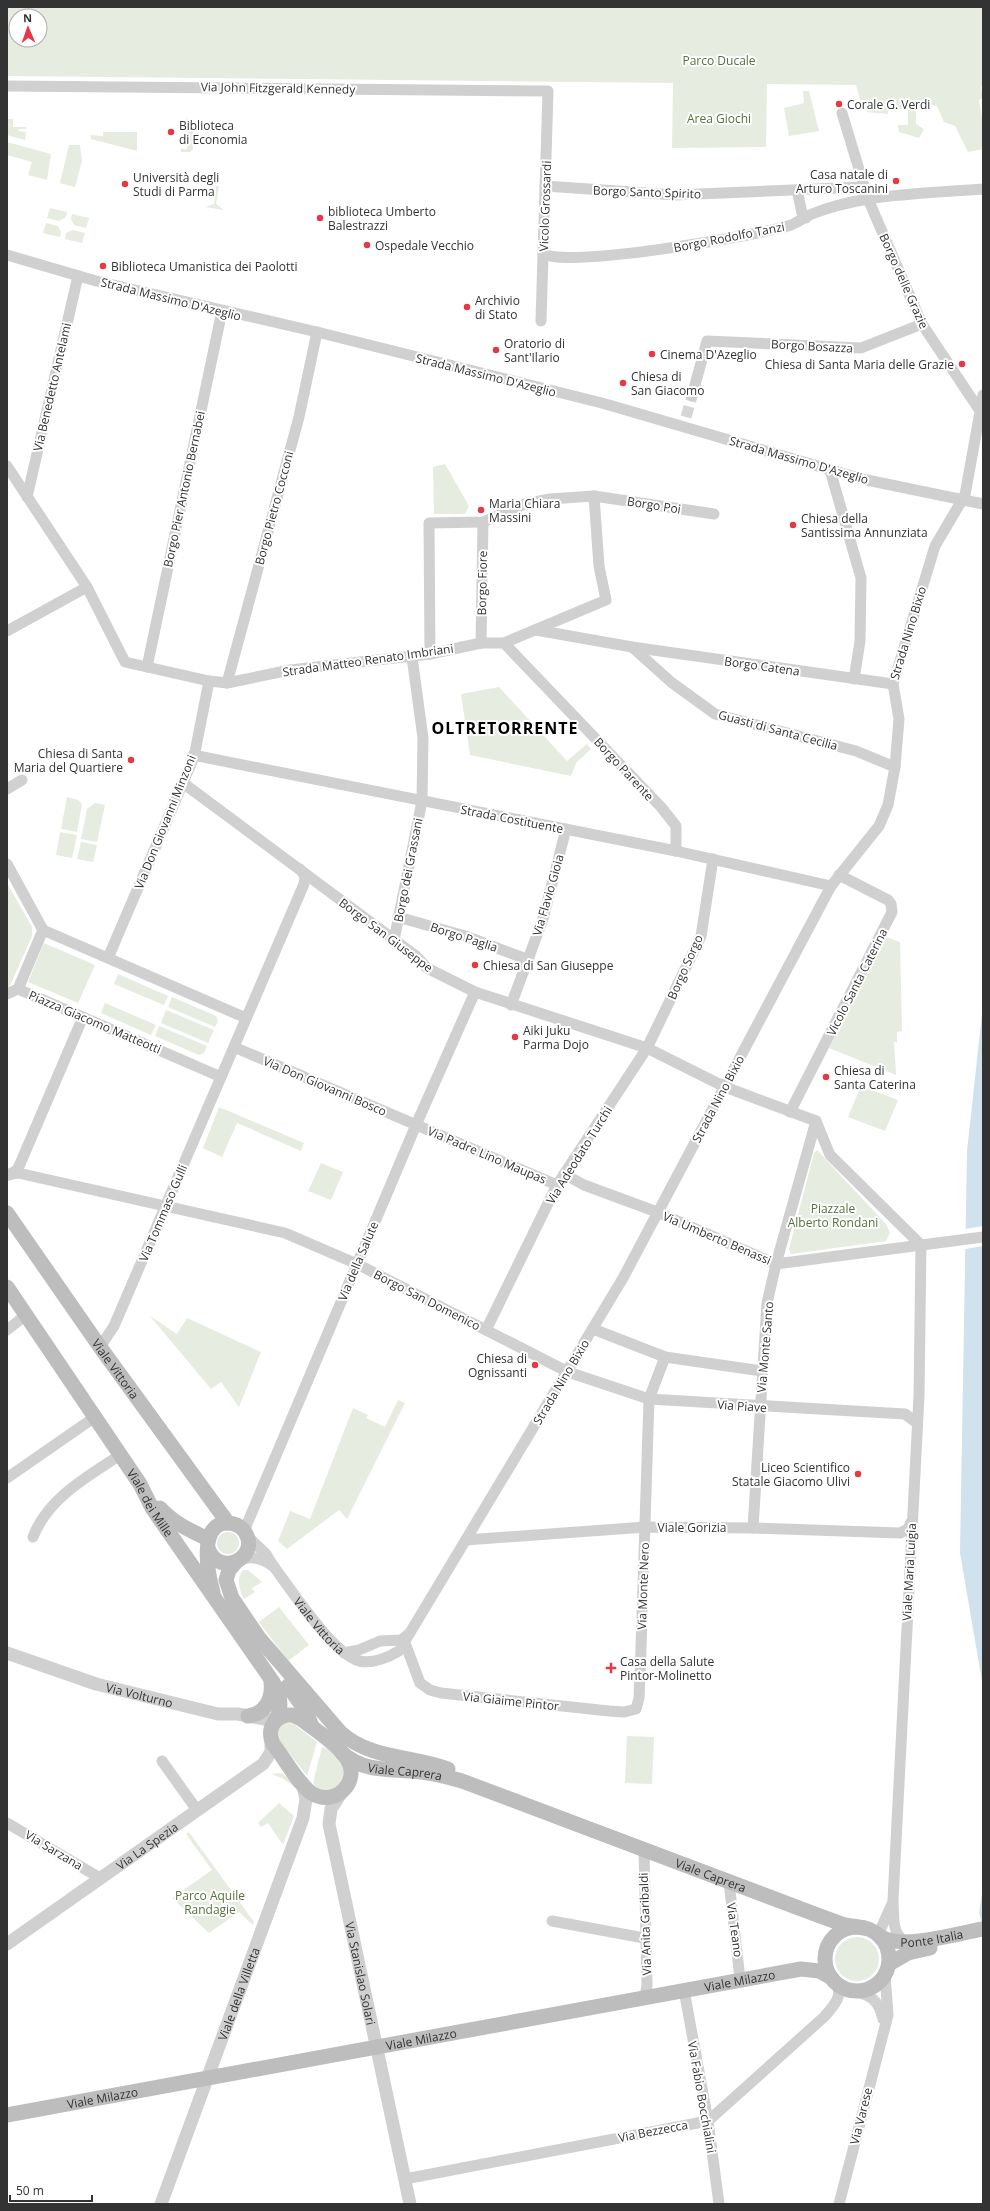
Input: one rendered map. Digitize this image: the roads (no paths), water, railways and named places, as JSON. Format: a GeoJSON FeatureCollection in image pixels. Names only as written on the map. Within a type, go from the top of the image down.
{"type":"FeatureCollection","features":[{"type":"Feature","properties":{"kind":"main road","name":"Viale Vittoria"},"geometry":{"type":"LineString","coordinates":[[7,1213],[100,1347],[228,1523]]}},
{"type":"Feature","properties":{"kind":"main road","name":"Viale dei Mille"},"geometry":{"type":"LineString","coordinates":[[7,1287],[140,1484],[157,1515],[206,1587],[218,1600],[277,1690],[280,1702],[278,1714],[271,1729],[271,1738]]}},
{"type":"Feature","properties":{"kind":"main road"},"geometry":{"type":"LineString","coordinates":[[140,1484],[169,1518],[208,1543],[211,1556],[218,1561],[227,1564],[238,1561]]}},
{"type":"Feature","properties":{"kind":"main road"},"geometry":{"type":"LineString","coordinates":[[218,1600],[210,1581],[208,1543],[215,1527],[228,1523],[237,1525],[245,1533],[247,1548],[238,1561],[229,1570],[227,1586],[232,1598],[257,1635],[328,1720],[346,1746],[351,1771],[349,1783],[342,1792],[331,1797],[318,1796],[308,1790],[271,1738]]}},
{"type":"Feature","properties":{"kind":"main road"},"geometry":{"type":"LineString","coordinates":[[257,1635],[269,1658],[305,1710],[312,1726],[317,1732]]}},
{"type":"Feature","properties":{"kind":"main road"},"geometry":{"type":"LineString","coordinates":[[248,1716],[259,1714],[265,1708],[272,1688],[270,1679]]}},
{"type":"Feature","properties":{"kind":"main road"},"geometry":{"type":"LineString","coordinates":[[275,1721],[283,1716],[292,1715],[317,1732],[346,1746]]}},
{"type":"Feature","properties":{"kind":"main road","name":"Viale Caprera"},"geometry":{"type":"LineString","coordinates":[[346,1746],[360,1765],[371,1768],[419,1772],[449,1777],[834,1922],[864,1928]]}},
{"type":"Feature","properties":{"kind":"main road","name":"Viale Caprera"},"geometry":{"type":"LineString","coordinates":[[346,1746],[377,1754],[417,1759],[444,1767],[531,1800],[560,1818]]}},
{"type":"Feature","properties":{"kind":"main road"},"geometry":{"type":"LineString","coordinates":[[864,1928],[879,1936],[888,1949],[887,1969],[876,1985],[868,1989],[850,1990],[834,1980],[827,1968],[826,1958],[828,1946],[832,1939],[845,1930],[864,1928]]}},
{"type":"Feature","properties":{"kind":"main road","name":"Ponte Italia"},"geometry":{"type":"LineString","coordinates":[[887,1969],[909,1947],[983,1929]]}},
{"type":"Feature","properties":{"kind":"main road","name":"Ponte Italia"},"geometry":{"type":"LineString","coordinates":[[879,1936],[909,1947],[983,1938]]}},
{"type":"Feature","properties":{"kind":"main road","name":"Viale Milazzo"},"geometry":{"type":"LineString","coordinates":[[7,2115],[207,2080],[376,2046],[740,1979],[802,1969],[819,1971],[834,1980]]}},
{"type":"Feature","properties":{"kind":"street","name":"Via John Fitzgerald Kennedy"},"geometry":{"type":"LineString","coordinates":[[7,86],[548,91]]}},
{"type":"Feature","properties":{"kind":"street","name":"Vicolo Grossardi"},"geometry":{"type":"LineString","coordinates":[[541,320],[548,91]]}},
{"type":"Feature","properties":{"kind":"street","name":"Borgo delle Grazie"},"geometry":{"type":"LineString","coordinates":[[842,113],[868,199],[922,324],[980,411]]}},
{"type":"Feature","properties":{"kind":"street","name":"Borgo Santo Spirito"},"geometry":{"type":"LineString","coordinates":[[545,186],[675,195],[864,187]]}},
{"type":"Feature","properties":{"kind":"street","name":"Borgo Rodolfo Tanzi"},"geometry":{"type":"LineString","coordinates":[[543,253],[551,257],[666,249],[712,243],[791,225],[811,214],[868,199],[983,189]]}},
{"type":"Feature","properties":{"kind":"street"},"geometry":{"type":"LineString","coordinates":[[797,190],[802,213],[806,218]]}},
{"type":"Feature","properties":{"kind":"street","name":"Strada Massimo D'Azeglio"},"geometry":{"type":"LineString","coordinates":[[7,255],[78,276],[222,311],[318,332],[602,404],[684,422],[862,479],[982,504]]}},
{"type":"Feature","properties":{"kind":"street","name":"Via Benedetto Antelami"},"geometry":{"type":"LineString","coordinates":[[26,497],[78,276]]}},
{"type":"Feature","properties":{"kind":"street","name":"Borgo Pier Antonio Bernabei"},"geometry":{"type":"LineString","coordinates":[[147,667],[222,311]]}},
{"type":"Feature","properties":{"kind":"street","name":"Borgo Bosazza"},"geometry":{"type":"LineString","coordinates":[[692,396],[707,341],[861,348],[922,324]]}},
{"type":"Feature","properties":{"kind":"street","name":"Borgo Pietro Cocconi"},"geometry":{"type":"LineString","coordinates":[[227,682],[298,417],[318,332]]}},
{"type":"Feature","properties":{"kind":"street","name":"Strada Nino Bixio"},"geometry":{"type":"LineString","coordinates":[[378,1661],[399,1651],[405,1643],[568,1372],[725,1088],[831,886],[838,875],[879,826],[888,805],[895,767],[899,718],[893,684],[935,546],[964,500],[971,471],[983,395]]}},
{"type":"Feature","properties":{"kind":"street"},"geometry":{"type":"LineString","coordinates":[[7,466],[26,497],[87,587],[7,630]]}},
{"type":"Feature","properties":{"kind":"street"},"geometry":{"type":"LineString","coordinates":[[830,470],[861,578],[860,641],[854,679]]}},
{"type":"Feature","properties":{"kind":"street","name":"Strada Matteo Renato Imbriani"},"geometry":{"type":"LineString","coordinates":[[87,587],[124,662],[209,681],[227,682],[290,670],[412,657],[481,643],[504,643],[606,600],[599,566],[594,496]]}},
{"type":"Feature","properties":{"kind":"street","name":"Borgo Poi"},"geometry":{"type":"LineString","coordinates":[[483,522],[525,504],[550,499],[594,496],[714,514]]}},
{"type":"Feature","properties":{"kind":"street"},"geometry":{"type":"LineString","coordinates":[[430,654],[429,523],[483,522]]}},
{"type":"Feature","properties":{"kind":"street","name":"Borgo Fiore"},"geometry":{"type":"LineString","coordinates":[[481,643],[483,522]]}},
{"type":"Feature","properties":{"kind":"street","name":"Borgo Catena"},"geometry":{"type":"LineString","coordinates":[[536,630],[632,647],[893,684]]}},
{"type":"Feature","properties":{"kind":"street","name":"Borgo Parente"},"geometry":{"type":"LineString","coordinates":[[504,643],[661,807],[676,826],[676,851]]}},
{"type":"Feature","properties":{"kind":"street","name":"Guasti di Santa Cecilia"},"geometry":{"type":"LineString","coordinates":[[632,647],[671,682],[714,714],[856,751],[895,767]]}},
{"type":"Feature","properties":{"kind":"street","name":"Borgo dei Grassani"},"geometry":{"type":"LineString","coordinates":[[394,940],[422,801],[423,738],[412,657]]}},
{"type":"Feature","properties":{"kind":"street","name":"Via Don Giovanni Minzoni"},"geometry":{"type":"LineString","coordinates":[[108,958],[183,783],[193,755],[209,681]]}},
{"type":"Feature","properties":{"kind":"street","name":"Strada Costituente"},"geometry":{"type":"LineString","coordinates":[[193,755],[713,858],[831,886]]}},
{"type":"Feature","properties":{"kind":"street"},"geometry":{"type":"LineString","coordinates":[[7,789],[22,780]]}},
{"type":"Feature","properties":{"kind":"street","name":"Borgo San Giuseppe"},"geometry":{"type":"LineString","coordinates":[[183,783],[416,956],[427,968],[475,992],[511,1005],[647,1048],[725,1088],[816,1121]]}},
{"type":"Feature","properties":{"kind":"street","name":"Via Flavio Gioia"},"geometry":{"type":"LineString","coordinates":[[511,1005],[543,919],[566,829]]}},
{"type":"Feature","properties":{"kind":"street","name":"Borgo Sorgo"},"geometry":{"type":"LineString","coordinates":[[647,1048],[701,936],[713,858]]}},
{"type":"Feature","properties":{"kind":"street"},"geometry":{"type":"LineString","coordinates":[[7,864],[43,930],[246,1018]]}},
{"type":"Feature","properties":{"kind":"street"},"geometry":{"type":"LineString","coordinates":[[221,1076],[304,884],[305,876],[300,869]]}},
{"type":"Feature","properties":{"kind":"street","name":"Vicolo Santa Caterina"},"geometry":{"type":"LineString","coordinates":[[790,1112],[892,912],[891,904],[888,900],[838,875]]}},
{"type":"Feature","properties":{"kind":"street","name":"Borgo Paglia"},"geometry":{"type":"LineString","coordinates":[[398,917],[465,936],[529,960]]}},
{"type":"Feature","properties":{"kind":"street","name":"Piazza Giacomo Matteotti"},"geometry":{"type":"LineString","coordinates":[[43,930],[18,988],[221,1076]]}},
{"type":"Feature","properties":{"kind":"street"},"geometry":{"type":"LineString","coordinates":[[7,994],[18,988]]}},
{"type":"Feature","properties":{"kind":"street","name":"Via della Salute"},"geometry":{"type":"LineString","coordinates":[[245,1533],[416,1125],[475,992]]}},
{"type":"Feature","properties":{"kind":"street"},"geometry":{"type":"LineString","coordinates":[[8,1175],[20,1164],[83,1017]]}},
{"type":"Feature","properties":{"kind":"street","name":"Via Don Giovanni Bosco"},"geometry":{"type":"LineString","coordinates":[[234,1047],[416,1125]]}},
{"type":"Feature","properties":{"kind":"street","name":"Via Adeodato Turchi"},"geometry":{"type":"LineString","coordinates":[[486,1330],[557,1185],[647,1048]]}},
{"type":"Feature","properties":{"kind":"street","name":"Via Tommaso Gulli"},"geometry":{"type":"LineString","coordinates":[[100,1347],[114,1326],[221,1076]]}},
{"type":"Feature","properties":{"kind":"street"},"geometry":{"type":"LineString","coordinates":[[816,1121],[830,1155],[921,1245]]}},
{"type":"Feature","properties":{"kind":"street"},"geometry":{"type":"LineString","coordinates":[[816,1121],[776,1264],[983,1237]]}},
{"type":"Feature","properties":{"kind":"street","name":"Via Padre Lino Maupas"},"geometry":{"type":"LineString","coordinates":[[416,1125],[557,1185]]}},
{"type":"Feature","properties":{"kind":"street","name":"Borgo San Domenico"},"geometry":{"type":"LineString","coordinates":[[8,1175],[18,1174],[285,1233],[357,1264],[568,1372]]}},
{"type":"Feature","properties":{"kind":"street","name":"Via Padre Lino Maupas"},"geometry":{"type":"LineString","coordinates":[[564,1174],[584,1185],[657,1212]]}},
{"type":"Feature","properties":{"kind":"street","name":"Via Umberto Benassi"},"geometry":{"type":"LineString","coordinates":[[657,1212],[776,1264]]}},
{"type":"Feature","properties":{"kind":"street","name":"Viale Maria Luigia"},"geometry":{"type":"LineString","coordinates":[[909,1947],[896,1932],[893,1900],[917,1423],[921,1245]]}},
{"type":"Feature","properties":{"kind":"street","name":"Via Monte Santo"},"geometry":{"type":"LineString","coordinates":[[753,1528],[767,1303],[776,1264]]}},
{"type":"Feature","properties":{"kind":"street"},"geometry":{"type":"LineString","coordinates":[[7,1330],[26,1315]]}},
{"type":"Feature","properties":{"kind":"street"},"geometry":{"type":"LineString","coordinates":[[593,1329],[665,1357],[762,1371]]}},
{"type":"Feature","properties":{"kind":"street","name":"Via Monte Nero"},"geometry":{"type":"LineString","coordinates":[[639,1698],[646,1527],[649,1399],[665,1357]]}},
{"type":"Feature","properties":{"kind":"street","name":"Via Piave"},"geometry":{"type":"LineString","coordinates":[[568,1372],[649,1399],[760,1407],[905,1414],[917,1423]]}},
{"type":"Feature","properties":{"kind":"street"},"geometry":{"type":"LineString","coordinates":[[7,1478],[95,1417]]}},
{"type":"Feature","properties":{"kind":"street"},"geometry":{"type":"LineString","coordinates":[[33,1537],[42,1517],[74,1486],[120,1455]]}},
{"type":"Feature","properties":{"kind":"street","name":"Viale Gorizia"},"geometry":{"type":"LineString","coordinates":[[466,1540],[646,1527],[753,1528],[897,1533],[908,1529],[911,1521]]}},
{"type":"Feature","properties":{"kind":"street","name":"Viale Vittoria"},"geometry":{"type":"LineString","coordinates":[[245,1533],[268,1555],[274,1568],[327,1636],[344,1653],[358,1660],[378,1661]]}},
{"type":"Feature","properties":{"kind":"street","name":"Viale Vittoria"},"geometry":{"type":"LineString","coordinates":[[238,1561],[247,1558],[258,1558],[274,1568]]}},
{"type":"Feature","properties":{"kind":"street"},"geometry":{"type":"LineString","coordinates":[[344,1653],[359,1650],[380,1641],[401,1640],[412,1631]]}},
{"type":"Feature","properties":{"kind":"street","name":"Via Giaime Pintor"},"geometry":{"type":"LineString","coordinates":[[405,1643],[420,1683],[430,1690],[441,1693],[624,1712],[636,1708],[639,1698]]}},
{"type":"Feature","properties":{"kind":"street","name":"Via Volturno"},"geometry":{"type":"LineString","coordinates":[[7,1653],[96,1684],[218,1714],[248,1716],[275,1721]]}},
{"type":"Feature","properties":{"kind":"street","name":"Via La Spezia"},"geometry":{"type":"LineString","coordinates":[[7,1944],[266,1762],[271,1752],[271,1738]]}},
{"type":"Feature","properties":{"kind":"street"},"geometry":{"type":"LineString","coordinates":[[162,1761],[197,1810]]}},
{"type":"Feature","properties":{"kind":"street","name":"Viale della Villetta"},"geometry":{"type":"LineString","coordinates":[[161,2204],[207,2080],[210,2066],[304,1815],[306,1795],[301,1781]]}},
{"type":"Feature","properties":{"kind":"street","name":"Via Stanislao Solari"},"geometry":{"type":"LineString","coordinates":[[342,1792],[331,1809],[329,1824],[410,2204]]}},
{"type":"Feature","properties":{"kind":"street","name":"Via Sarzana"},"geometry":{"type":"LineString","coordinates":[[7,1823],[100,1878]]}},
{"type":"Feature","properties":{"kind":"street","name":"Via Anita Garibaldi"},"geometry":{"type":"LineString","coordinates":[[644,1850],[644,1938],[647,1985],[645,1997]]}},
{"type":"Feature","properties":{"kind":"street","name":"Via Teano"},"geometry":{"type":"LineString","coordinates":[[729,1882],[740,1979]]}},
{"type":"Feature","properties":{"kind":"street","name":"Viale Maria Luigia"},"geometry":{"type":"LineString","coordinates":[[879,1936],[893,1900]]}},
{"type":"Feature","properties":{"kind":"street"},"geometry":{"type":"LineString","coordinates":[[552,1921],[644,1938]]}},
{"type":"Feature","properties":{"kind":"street","name":"Via Varese"},"geometry":{"type":"LineString","coordinates":[[839,2204],[888,2012],[885,1993],[887,1969]]}},
{"type":"Feature","properties":{"kind":"street"},"geometry":{"type":"LineString","coordinates":[[708,2120],[824,2017],[838,2000],[840,1992],[834,1980]]}},
{"type":"Feature","properties":{"kind":"street","name":"Via Fabio Bocchialini"},"geometry":{"type":"LineString","coordinates":[[684,1990],[708,2120],[719,2204]]}},
{"type":"Feature","properties":{"kind":"street","name":"Via Varese"},"geometry":{"type":"LineString","coordinates":[[850,1990],[871,1997],[876,2001],[881,2011],[883,2027]]}},
{"type":"Feature","properties":{"kind":"street","name":"Via Bezzecca"},"geometry":{"type":"LineString","coordinates":[[405,2179],[708,2120]]}},
{"type":"Feature","properties":{"kind":"water"},"geometry":{"type":"Polygon","coordinates":[[[983,1005],[983,1687],[960,1553],[967,1151],[983,1005]]]}},
{"type":"Feature","properties":{"kind":"water"},"geometry":{"type":"Polygon","coordinates":[[[983,1888],[983,1927],[979,1913],[983,1888]]]}},
{"type":"Feature","properties":{"kind":"tunnel"},"geometry":{"type":"LineString","coordinates":[[686,417],[692,396]]}},
{"type":"Feature","properties":{"kind":"place","name":"Corale G. Verdi"},"geometry":{"type":"Point","coordinates":[839,104]}},
{"type":"Feature","properties":{"kind":"place","name":"Biblioteca di Economia"},"geometry":{"type":"Point","coordinates":[171,132]}},
{"type":"Feature","properties":{"kind":"place","name":"Casa natale di Arturo Toscanini"},"geometry":{"type":"Point","coordinates":[896,181]}},
{"type":"Feature","properties":{"kind":"place","name":"Università degli Studi di Parma"},"geometry":{"type":"Point","coordinates":[125,184]}},
{"type":"Feature","properties":{"kind":"place","name":"biblioteca Umberto Balestrazzi"},"geometry":{"type":"Point","coordinates":[320,218]}},
{"type":"Feature","properties":{"kind":"place","name":"Ospedale Vecchio"},"geometry":{"type":"Point","coordinates":[367,245]}},
{"type":"Feature","properties":{"kind":"place","name":"Biblioteca Umanistica dei Paolotti"},"geometry":{"type":"Point","coordinates":[103,266]}},
{"type":"Feature","properties":{"kind":"place","name":"Archivio di Stato"},"geometry":{"type":"Point","coordinates":[467,307]}},
{"type":"Feature","properties":{"kind":"place","name":"Oratorio di Sant'Ilario"},"geometry":{"type":"Point","coordinates":[496,350]}},
{"type":"Feature","properties":{"kind":"place","name":"Cinema D'Azeglio"},"geometry":{"type":"Point","coordinates":[652,354]}},
{"type":"Feature","properties":{"kind":"place","name":"Chiesa di Santa Maria delle Grazie"},"geometry":{"type":"Point","coordinates":[962,364]}},
{"type":"Feature","properties":{"kind":"place","name":"Chiesa di San Giacomo"},"geometry":{"type":"Point","coordinates":[623,383]}},
{"type":"Feature","properties":{"kind":"place","name":"Maria Chiara Massini"},"geometry":{"type":"Point","coordinates":[481,510]}},
{"type":"Feature","properties":{"kind":"place","name":"Chiesa della Santissima Annunziata"},"geometry":{"type":"Point","coordinates":[793,525]}},
{"type":"Feature","properties":{"kind":"place","name":"Chiesa di Santa Maria del Quartiere"},"geometry":{"type":"Point","coordinates":[131,760]}},
{"type":"Feature","properties":{"kind":"place","name":"Chiesa di San Giuseppe"},"geometry":{"type":"Point","coordinates":[475,965]}},
{"type":"Feature","properties":{"kind":"place","name":"Aiki Juku Parma Dojo"},"geometry":{"type":"Point","coordinates":[515,1037]}},
{"type":"Feature","properties":{"kind":"place","name":"Chiesa di Santa Caterina"},"geometry":{"type":"Point","coordinates":[826,1077]}},
{"type":"Feature","properties":{"kind":"place","name":"Chiesa di Ognissanti"},"geometry":{"type":"Point","coordinates":[535,1365]}},
{"type":"Feature","properties":{"kind":"place","name":"Liceo Scientifico Statale Giacomo Ulivi"},"geometry":{"type":"Point","coordinates":[858,1474]}},
{"type":"Feature","properties":{"kind":"place","name":"Casa della Salute Pintor-Molinetto"},"geometry":{"type":"Point","coordinates":[611,1668]}},
{"type":"Feature","properties":{"kind":"district","name":"OLTRETORRENTE"},"geometry":{"type":"Point","coordinates":[505,728]}},
{"type":"Feature","properties":{"kind":"park label","name":"Parco Ducale"},"geometry":{"type":"Point","coordinates":[719,60]}},
{"type":"Feature","properties":{"kind":"park label","name":"Area Giochi"},"geometry":{"type":"Point","coordinates":[719,118]}},
{"type":"Feature","properties":{"kind":"park label","name":"Piazzale Alberto Rondani"},"geometry":{"type":"Point","coordinates":[833,1215]}},
{"type":"Feature","properties":{"kind":"park label","name":"Parco Aquile Randagie"},"geometry":{"type":"Point","coordinates":[210,1902]}}]}
